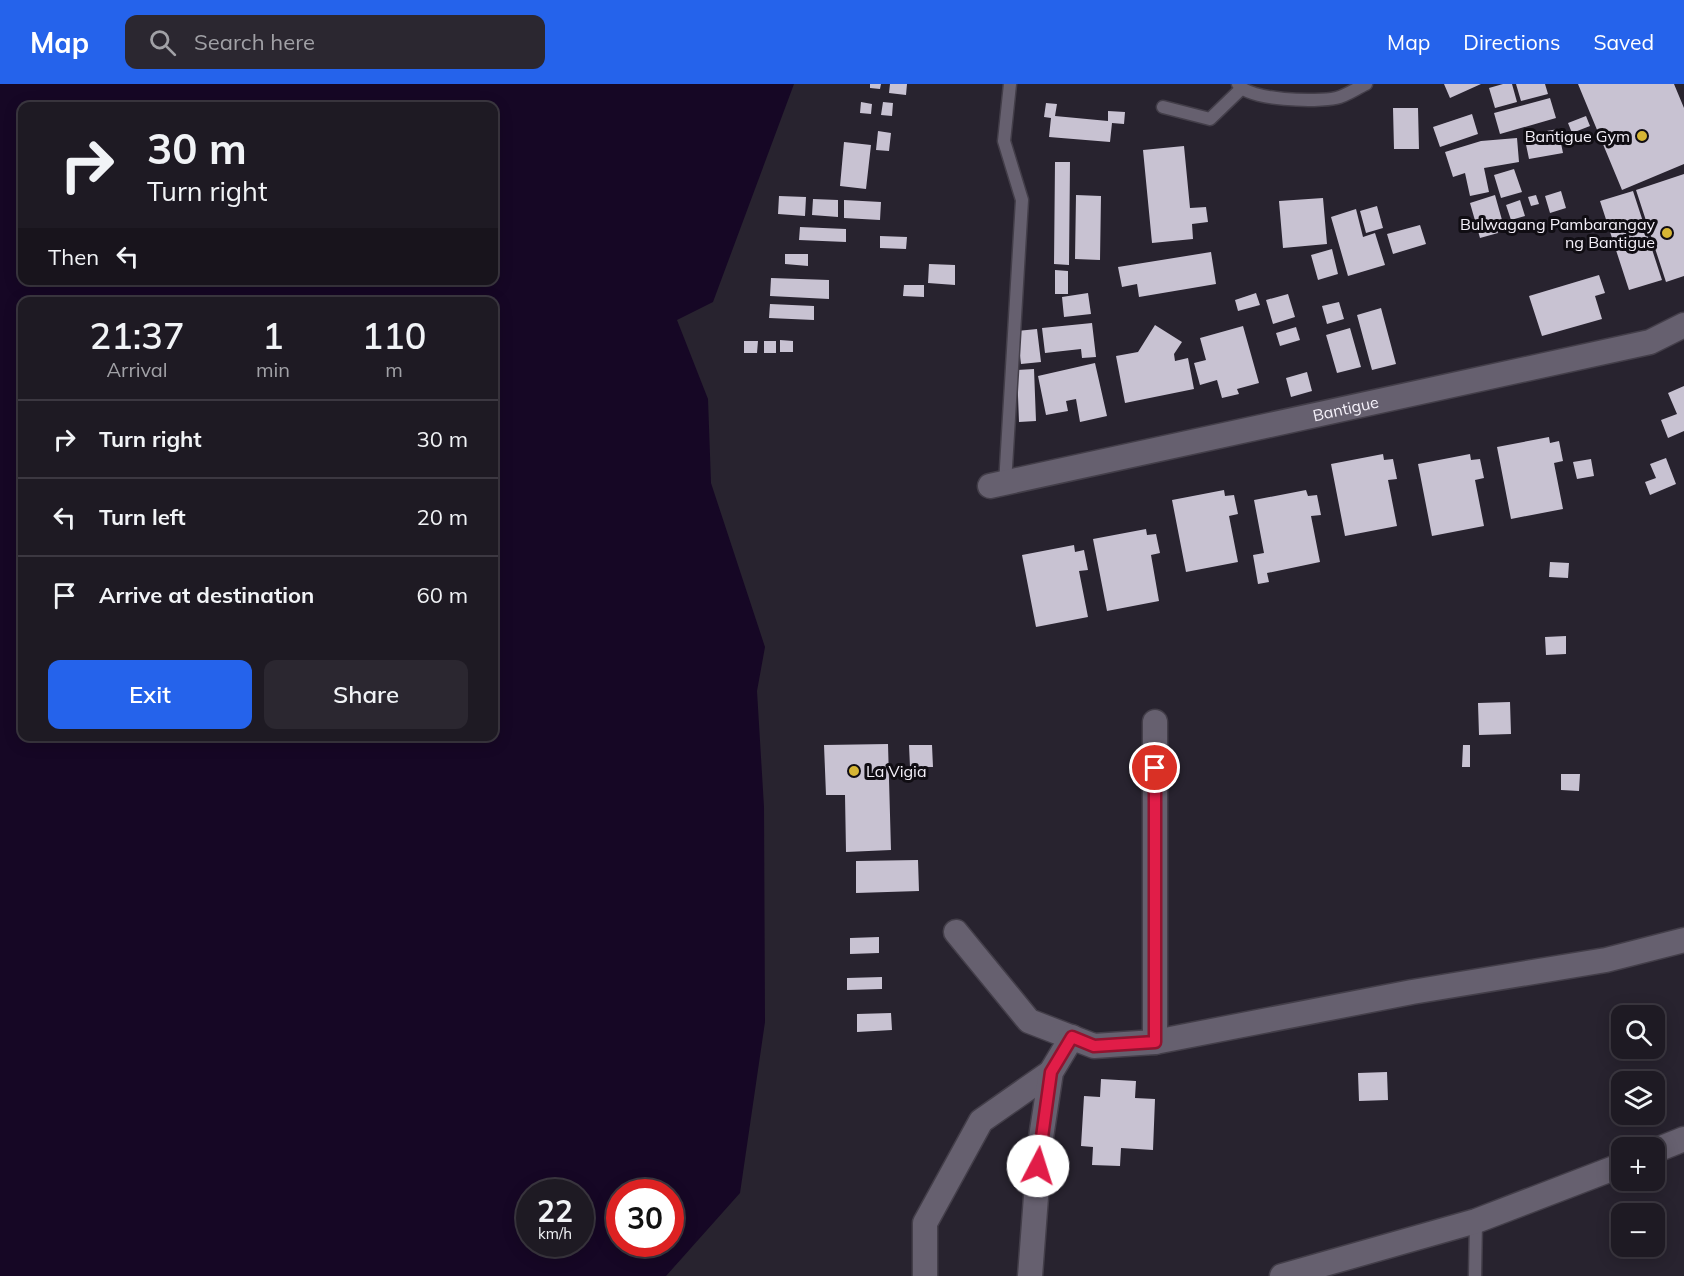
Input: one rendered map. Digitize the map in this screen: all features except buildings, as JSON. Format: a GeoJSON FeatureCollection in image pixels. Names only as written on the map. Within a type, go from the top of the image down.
{"type":"FeatureCollection","features":[{"type":"Feature","properties":{"kind":"street","name":"Bantigue"},"geometry":{"type":"LineString","coordinates":[[998,485],[1650,342],[1684,325]]}},
{"type":"Feature","properties":{"kind":"street"},"geometry":{"type":"LineString","coordinates":[[1155,722],[1155,1042]]}},
{"type":"Feature","properties":{"kind":"street"},"geometry":{"type":"LineString","coordinates":[[956,932],[1029,1021],[1094,1046],[1155,1042],[1412,992],[1606,960],[1684,940]]}},
{"type":"Feature","properties":{"kind":"street"},"geometry":{"type":"LineString","coordinates":[[1030,1276],[1040,1144],[1051,1072],[1072,1037]]}},
{"type":"Feature","properties":{"kind":"street"},"geometry":{"type":"LineString","coordinates":[[925,1276],[925,1223],[981,1121],[1051,1072]]}},
{"type":"Feature","properties":{"kind":"street"},"geometry":{"type":"LineString","coordinates":[[1665,1147],[1684,1139]]}},
{"type":"Feature","properties":{"kind":"street"},"geometry":{"type":"LineString","coordinates":[[1282,1276],[1339,1268],[1476,1221],[1611,1169]]}},
{"type":"Feature","properties":{"kind":"lane"},"geometry":{"type":"LineString","coordinates":[[998,485],[1022,200],[1004,141],[1010,84]]}},
{"type":"Feature","properties":{"kind":"lane"},"geometry":{"type":"LineString","coordinates":[[1163,107],[1210,119],[1239,86],[1266,98],[1336,98],[1366,84]]}},
{"type":"Feature","properties":{"kind":"lane"},"geometry":{"type":"LineString","coordinates":[[1475,1276],[1476,1221]]}},
{"type":"Feature","properties":{"kind":"shaded area"},"geometry":{"type":"Polygon","coordinates":[[[0,84],[794,84],[713,302],[677,320],[708,399],[711,483],[765,647],[757,691],[764,807],[765,1022],[740,1193],[684,1256],[684,1179],[606,1179],[606,1257],[683,1257],[666,1276],[0,1276],[0,84]]]}},
{"type":"Feature","properties":{"kind":"place","name":"Bantigue Gym"},"geometry":{"type":"Point","coordinates":[1642,136]}},
{"type":"Feature","properties":{"kind":"place","name":"Bulwagang Pambarangay ng Bantigue"},"geometry":{"type":"Point","coordinates":[1667,233]}},
{"type":"Feature","properties":{"kind":"place","name":"La Vigia"},"geometry":{"type":"Point","coordinates":[854,771]}},
{"type":"Feature","properties":{"kind":"route"},"geometry":{"type":"LineString","coordinates":[[1038,1166],[1051,1072],[1072,1037],[1094,1046],[1155,1042],[1155,768]]}}]}
